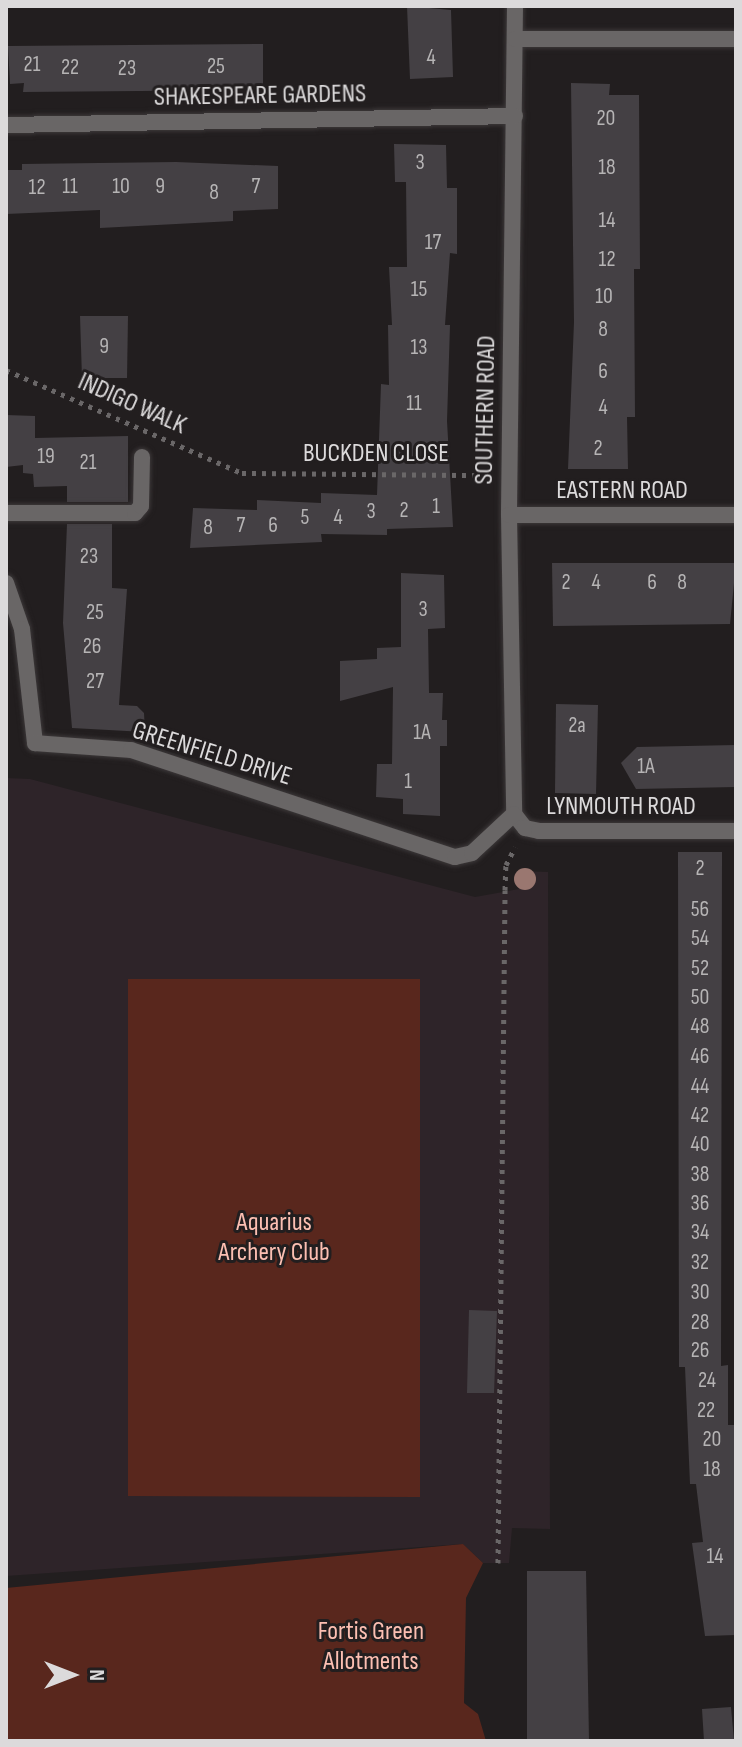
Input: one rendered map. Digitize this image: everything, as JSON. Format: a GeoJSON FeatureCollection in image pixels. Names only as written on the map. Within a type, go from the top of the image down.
{"type":"FeatureCollection","features":[{"type":"Feature","properties":{"kind":"street","name":"SOUTHERN ROAD"},"geometry":{"type":"LineString","coordinates":[[514,814],[509,475],[515,6]]}},
{"type":"Feature","properties":{"kind":"street"},"geometry":{"type":"LineString","coordinates":[[515,39],[736,39]]}},
{"type":"Feature","properties":{"kind":"street","name":"SHAKESPEARE GARDENS"},"geometry":{"type":"LineString","coordinates":[[6,125],[515,116]]}},
{"type":"Feature","properties":{"kind":"street"},"geometry":{"type":"LineString","coordinates":[[6,513],[135,513],[141,506],[142,457]]}},
{"type":"Feature","properties":{"kind":"street","name":"EASTERN ROAD"},"geometry":{"type":"LineString","coordinates":[[509,515],[736,515]]}},
{"type":"Feature","properties":{"kind":"street","name":"GREENFIELD DRIVE"},"geometry":{"type":"LineString","coordinates":[[6,583],[22,629],[35,743],[131,750],[455,857],[472,853],[514,814]]}},
{"type":"Feature","properties":{"kind":"street","name":"LYNMOUTH ROAD"},"geometry":{"type":"LineString","coordinates":[[514,814],[525,828],[736,831]]}},
{"type":"Feature","properties":{"kind":"path","name":"INDIGO WALK"},"geometry":{"type":"LineString","coordinates":[[6,370],[242,473]]}},
{"type":"Feature","properties":{"kind":"path","name":"BUCKDEN CLOSE"},"geometry":{"type":"LineString","coordinates":[[242,473],[509,475]]}},
{"type":"Feature","properties":{"kind":"path"},"geometry":{"type":"LineString","coordinates":[[498,1563],[505,877],[525,828]]}},
{"type":"Feature","properties":{"kind":"shaded area"},"geometry":{"type":"Polygon","coordinates":[[[6,778],[30,779],[475,897],[519,889],[519,871],[548,872],[550,1529],[512,1528],[509,1563],[483,1563],[463,1544],[6,1576],[6,778]]]}},
{"type":"Feature","properties":{"kind":"green space","name":"Aquarius Archery Club"},"geometry":{"type":"Polygon","coordinates":[[[128,979],[420,979],[420,1497],[128,1496],[128,979]]]}},
{"type":"Feature","properties":{"kind":"green space","name":"Fortis Green Allotments"},"geometry":{"type":"Polygon","coordinates":[[[463,1544],[483,1563],[466,1598],[464,1703],[478,1714],[486,1741],[6,1741],[6,1588],[463,1544]]]}},
{"type":"Feature","properties":{"kind":"building"},"geometry":{"type":"Polygon","coordinates":[[[407,6],[451,10],[453,77],[410,79],[407,6]]]}},
{"type":"Feature","properties":{"kind":"building"},"geometry":{"type":"Polygon","coordinates":[[[263,44],[263,90],[23,92],[24,83],[10,84],[8,46],[263,44]]]}},
{"type":"Feature","properties":{"kind":"building"},"geometry":{"type":"Polygon","coordinates":[[[571,83],[610,84],[609,95],[639,95],[640,269],[634,269],[635,417],[627,417],[628,469],[568,469],[574,322],[571,83]]]}},
{"type":"Feature","properties":{"kind":"building"},"geometry":{"type":"Polygon","coordinates":[[[394,144],[446,145],[447,188],[457,188],[457,254],[450,253],[445,325],[450,325],[447,421],[453,527],[387,529],[387,535],[321,534],[322,542],[190,548],[193,508],[257,510],[257,500],[321,503],[321,493],[377,495],[381,384],[389,385],[388,325],[392,325],[389,267],[407,267],[406,182],[395,182],[394,144]]]}},
{"type":"Feature","properties":{"kind":"building"},"geometry":{"type":"Polygon","coordinates":[[[176,162],[278,166],[278,209],[233,211],[233,221],[100,228],[100,210],[6,214],[6,170],[22,170],[22,164],[176,162]]]}},
{"type":"Feature","properties":{"kind":"building"},"geometry":{"type":"Polygon","coordinates":[[[80,316],[128,316],[127,378],[82,378],[80,316]]]}},
{"type":"Feature","properties":{"kind":"building"},"geometry":{"type":"Polygon","coordinates":[[[6,415],[35,416],[35,438],[128,436],[128,502],[67,502],[67,486],[34,487],[33,474],[23,473],[23,465],[6,467],[6,415]]]}},
{"type":"Feature","properties":{"kind":"building"},"geometry":{"type":"Polygon","coordinates":[[[67,524],[112,524],[112,588],[127,589],[119,705],[137,706],[144,713],[145,732],[72,728],[63,623],[67,524]]]}},
{"type":"Feature","properties":{"kind":"building"},"geometry":{"type":"Polygon","coordinates":[[[552,563],[736,563],[730,624],[553,626],[552,563]]]}},
{"type":"Feature","properties":{"kind":"building"},"geometry":{"type":"Polygon","coordinates":[[[401,573],[444,575],[445,628],[428,629],[429,693],[443,693],[442,720],[447,720],[447,746],[440,746],[440,816],[403,814],[403,799],[376,797],[377,764],[392,764],[393,687],[340,701],[340,661],[377,659],[377,648],[401,647],[401,573]]]}},
{"type":"Feature","properties":{"kind":"building"},"geometry":{"type":"Polygon","coordinates":[[[556,704],[598,705],[596,794],[555,793],[556,704]]]}},
{"type":"Feature","properties":{"kind":"building"},"geometry":{"type":"Polygon","coordinates":[[[736,745],[736,787],[636,789],[621,763],[637,747],[736,745]]]}},
{"type":"Feature","properties":{"kind":"building"},"geometry":{"type":"Polygon","coordinates":[[[678,852],[722,852],[721,1366],[728,1365],[728,1425],[734,1425],[736,1635],[705,1636],[692,1543],[703,1542],[696,1484],[690,1484],[685,1367],[679,1367],[678,852]]]}},
{"type":"Feature","properties":{"kind":"building"},"geometry":{"type":"Polygon","coordinates":[[[469,1310],[497,1311],[494,1393],[467,1393],[469,1310]]]}},
{"type":"Feature","properties":{"kind":"building"},"geometry":{"type":"Polygon","coordinates":[[[527,1571],[586,1571],[589,1741],[527,1741],[527,1571]]]}},
{"type":"Feature","properties":{"kind":"building"},"geometry":{"type":"Polygon","coordinates":[[[731,1707],[734,1741],[704,1741],[702,1709],[731,1707]]]}}]}
